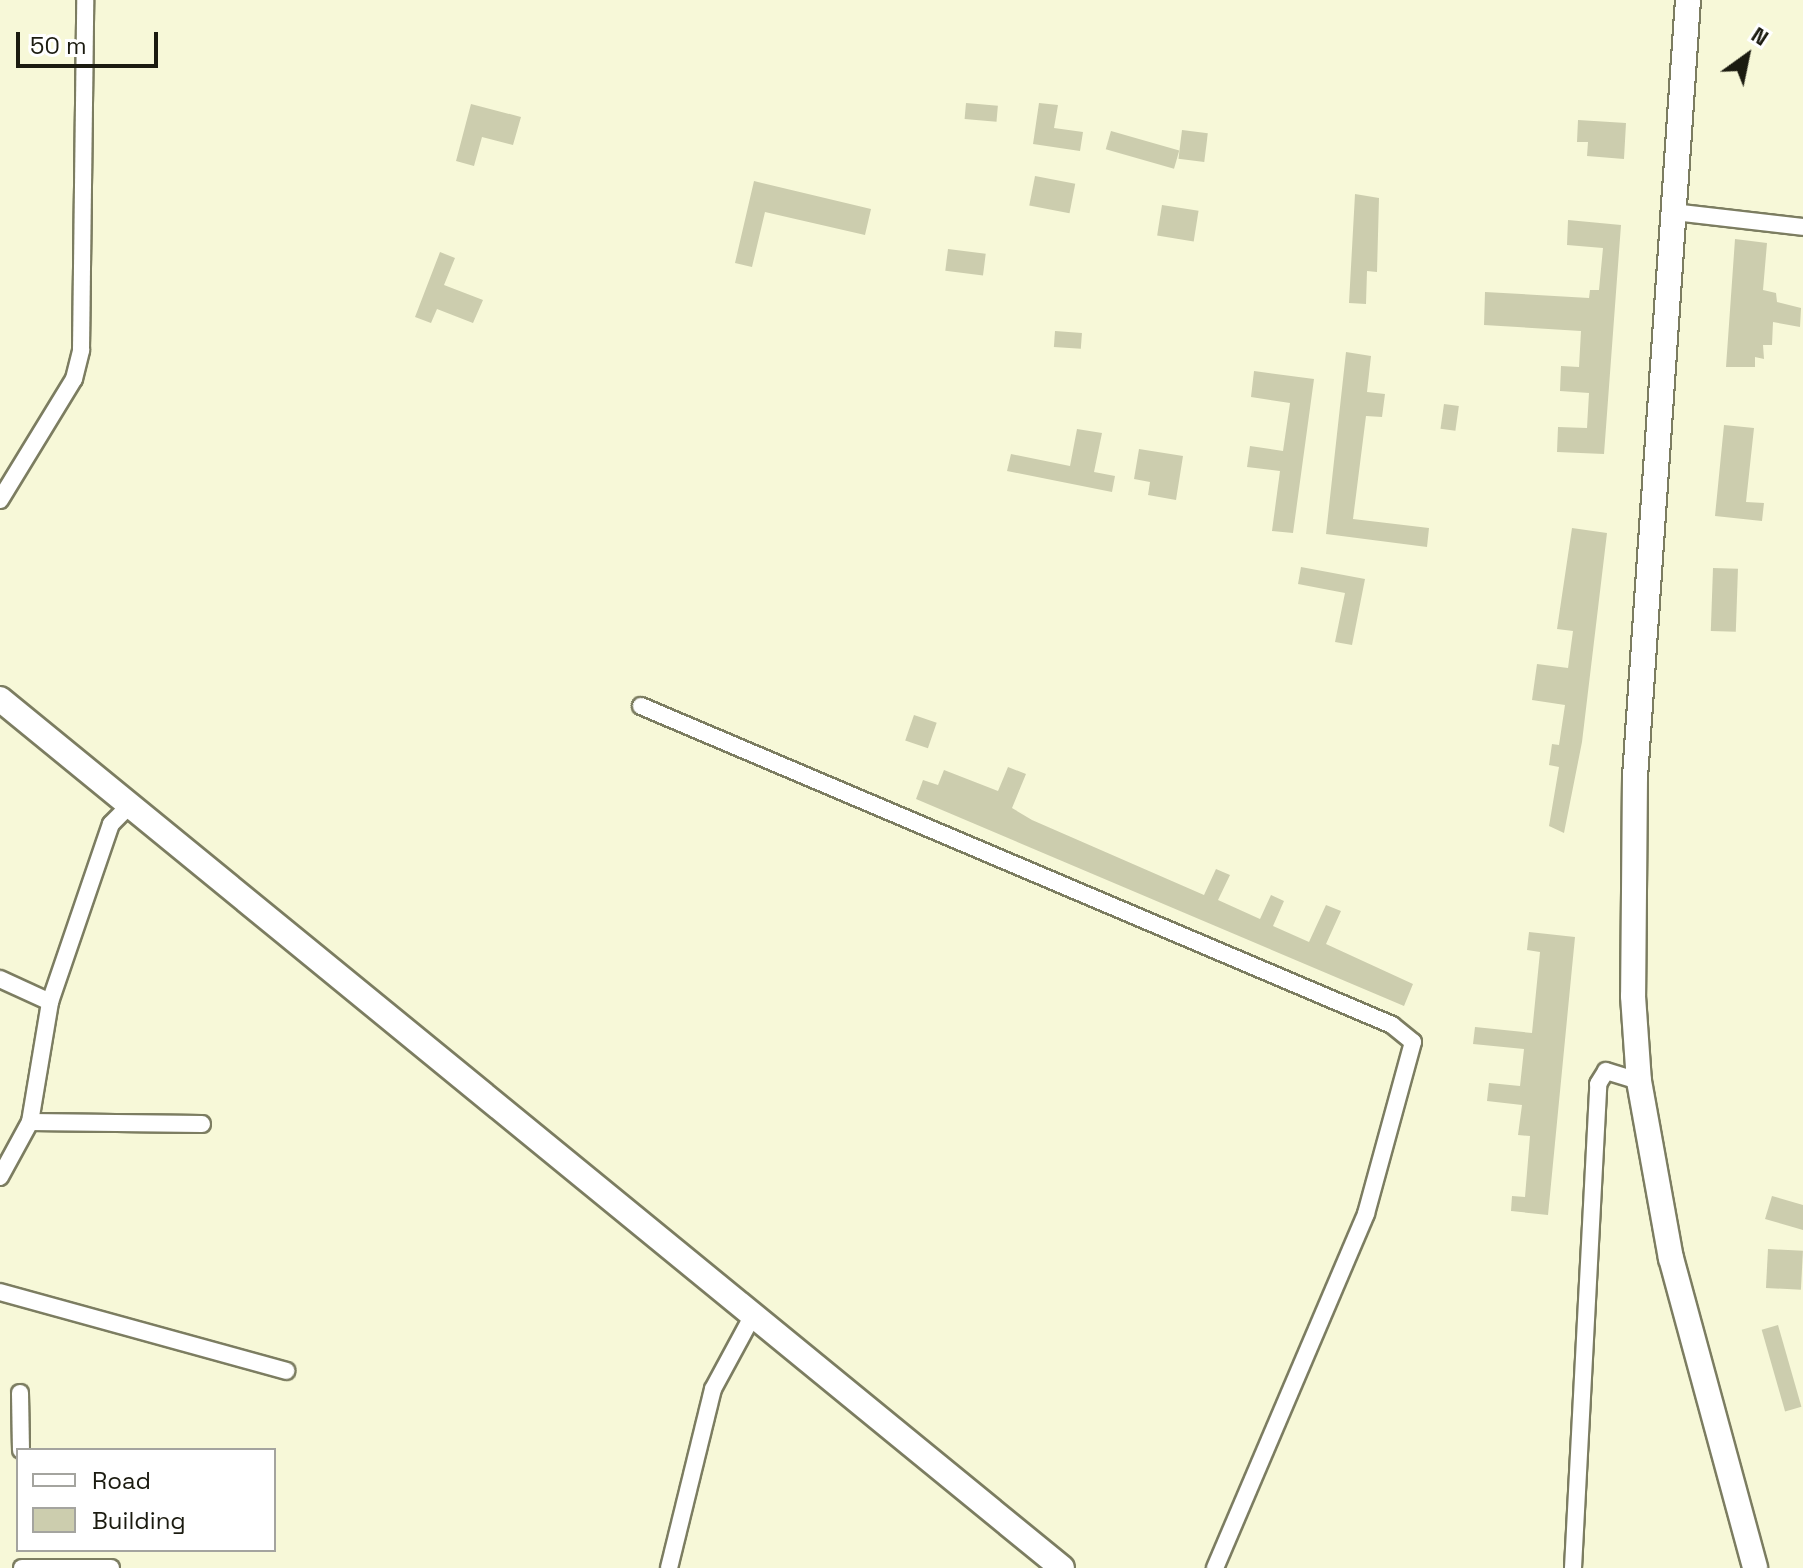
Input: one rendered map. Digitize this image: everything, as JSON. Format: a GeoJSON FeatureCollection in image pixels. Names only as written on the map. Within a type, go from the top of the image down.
{"type":"FeatureCollection","features":[{"type":"Feature","properties":{"kind":"main road"},"geometry":{"type":"LineString","coordinates":[[1688,0],[1635,777],[1633,996],[1639,1081],[1671,1258],[1755,1568]]}},
{"type":"Feature","properties":{"kind":"main road"},"geometry":{"type":"LineString","coordinates":[[0,699],[1062,1568]]}},
{"type":"Feature","properties":{"kind":"street"},"geometry":{"type":"LineString","coordinates":[[0,500],[74,379],[81,350],[85,0]]}},
{"type":"Feature","properties":{"kind":"street"},"geometry":{"type":"LineString","coordinates":[[1674,212],[1803,227]]}},
{"type":"Feature","properties":{"kind":"street"},"geometry":{"type":"LineString","coordinates":[[641,706],[1392,1025],[1413,1042],[1366,1214],[1215,1568]]}},
{"type":"Feature","properties":{"kind":"street"},"geometry":{"type":"LineString","coordinates":[[0,1177],[30,1122],[50,1002],[111,824],[130,805]]}},
{"type":"Feature","properties":{"kind":"street"},"geometry":{"type":"LineString","coordinates":[[0,979],[50,1002]]}},
{"type":"Feature","properties":{"kind":"street"},"geometry":{"type":"LineString","coordinates":[[1573,1568],[1598,1084],[1606,1071],[1639,1081]]}},
{"type":"Feature","properties":{"kind":"street"},"geometry":{"type":"LineString","coordinates":[[30,1122],[202,1124]]}},
{"type":"Feature","properties":{"kind":"street"},"geometry":{"type":"LineString","coordinates":[[0,1292],[286,1371]]}},
{"type":"Feature","properties":{"kind":"street"},"geometry":{"type":"LineString","coordinates":[[669,1568],[713,1389],[753,1315]]}},
{"type":"Feature","properties":{"kind":"street"},"geometry":{"type":"LineString","coordinates":[[20,1393],[21,1448]]}},
{"type":"Feature","properties":{"kind":"street"},"geometry":{"type":"LineString","coordinates":[[22,1561],[111,1568]]}},
{"type":"Feature","properties":{"kind":"building"},"geometry":{"type":"Polygon","coordinates":[[[966,103],[998,106],[996,122],[965,119],[966,103]]]}},
{"type":"Feature","properties":{"kind":"building"},"geometry":{"type":"Polygon","coordinates":[[[1039,103],[1058,105],[1054,128],[1083,132],[1080,151],[1033,144],[1039,103]]]}},
{"type":"Feature","properties":{"kind":"building"},"geometry":{"type":"Polygon","coordinates":[[[471,104],[521,117],[513,145],[482,137],[474,166],[456,161],[471,104]]]}},
{"type":"Feature","properties":{"kind":"building"},"geometry":{"type":"Polygon","coordinates":[[[1578,120],[1626,123],[1624,159],[1587,156],[1588,142],[1577,142],[1578,120]]]}},
{"type":"Feature","properties":{"kind":"building"},"geometry":{"type":"Polygon","coordinates":[[[1182,130],[1208,133],[1204,162],[1178,159],[1182,130]]]}},
{"type":"Feature","properties":{"kind":"building"},"geometry":{"type":"Polygon","coordinates":[[[1111,131],[1179,151],[1174,169],[1106,149],[1111,131]]]}},
{"type":"Feature","properties":{"kind":"building"},"geometry":{"type":"Polygon","coordinates":[[[1035,176],[1075,184],[1070,213],[1029,205],[1035,176]]]}},
{"type":"Feature","properties":{"kind":"building"},"geometry":{"type":"Polygon","coordinates":[[[754,181],[871,209],[865,235],[765,212],[752,267],[735,263],[754,181]]]}},
{"type":"Feature","properties":{"kind":"building"},"geometry":{"type":"Polygon","coordinates":[[[1355,194],[1379,198],[1377,272],[1367,271],[1366,304],[1349,303],[1355,194]]]}},
{"type":"Feature","properties":{"kind":"building"},"geometry":{"type":"Polygon","coordinates":[[[1162,205],[1199,211],[1194,241],[1157,236],[1162,205]]]}},
{"type":"Feature","properties":{"kind":"building"},"geometry":{"type":"Polygon","coordinates":[[[1568,220],[1621,225],[1604,454],[1557,452],[1558,427],[1587,428],[1589,393],[1560,391],[1561,366],[1579,367],[1581,331],[1484,325],[1485,292],[1589,298],[1590,290],[1599,290],[1603,248],[1567,245],[1568,220]]]}},
{"type":"Feature","properties":{"kind":"building"},"geometry":{"type":"Polygon","coordinates":[[[1735,239],[1767,243],[1763,290],[1776,293],[1777,302],[1801,308],[1800,327],[1773,322],[1772,345],[1763,345],[1764,359],[1755,357],[1755,367],[1726,367],[1735,239]]]}},
{"type":"Feature","properties":{"kind":"building"},"geometry":{"type":"Polygon","coordinates":[[[948,249],[986,254],[983,275],[945,271],[948,249]]]}},
{"type":"Feature","properties":{"kind":"building"},"geometry":{"type":"Polygon","coordinates":[[[440,252],[455,258],[444,285],[483,300],[473,323],[437,309],[431,323],[415,317],[440,252]]]}},
{"type":"Feature","properties":{"kind":"building"},"geometry":{"type":"Polygon","coordinates":[[[1055,331],[1082,333],[1081,349],[1054,347],[1055,331]]]}},
{"type":"Feature","properties":{"kind":"building"},"geometry":{"type":"Polygon","coordinates":[[[1346,352],[1371,356],[1367,392],[1385,394],[1382,417],[1366,416],[1353,519],[1429,528],[1427,547],[1326,534],[1346,352]]]}},
{"type":"Feature","properties":{"kind":"building"},"geometry":{"type":"Polygon","coordinates":[[[1254,371],[1314,379],[1293,533],[1272,531],[1280,471],[1247,467],[1250,446],[1283,451],[1290,403],[1251,397],[1254,371]]]}},
{"type":"Feature","properties":{"kind":"building"},"geometry":{"type":"Polygon","coordinates":[[[1444,404],[1459,406],[1455,431],[1441,429],[1444,404]]]}},
{"type":"Feature","properties":{"kind":"building"},"geometry":{"type":"Polygon","coordinates":[[[1724,425],[1754,428],[1746,502],[1764,503],[1762,521],[1715,516],[1724,425]]]}},
{"type":"Feature","properties":{"kind":"building"},"geometry":{"type":"Polygon","coordinates":[[[1077,429],[1102,433],[1094,472],[1115,476],[1112,492],[1007,471],[1011,454],[1070,466],[1077,429]]]}},
{"type":"Feature","properties":{"kind":"building"},"geometry":{"type":"Polygon","coordinates":[[[1139,449],[1183,456],[1176,500],[1148,495],[1150,482],[1134,479],[1139,449]]]}},
{"type":"Feature","properties":{"kind":"building"},"geometry":{"type":"Polygon","coordinates":[[[1572,528],[1607,533],[1582,742],[1564,833],[1549,826],[1559,767],[1549,765],[1552,744],[1559,745],[1565,705],[1532,700],[1537,664],[1568,668],[1573,631],[1557,629],[1572,528]]]}},
{"type":"Feature","properties":{"kind":"building"},"geometry":{"type":"Polygon","coordinates":[[[1301,567],[1365,579],[1352,645],[1335,642],[1345,593],[1298,584],[1301,567]]]}},
{"type":"Feature","properties":{"kind":"building"},"geometry":{"type":"Polygon","coordinates":[[[1713,568],[1738,569],[1736,632],[1711,631],[1713,568]]]}},
{"type":"Feature","properties":{"kind":"building"},"geometry":{"type":"Polygon","coordinates":[[[914,715],[937,723],[928,748],[905,741],[914,715]]]}},
{"type":"Feature","properties":{"kind":"building"},"geometry":{"type":"Polygon","coordinates":[[[1008,767],[1026,774],[1012,808],[1032,820],[1204,895],[1216,869],[1230,875],[1218,900],[1260,919],[1271,895],[1284,901],[1273,926],[1309,942],[1326,905],[1341,911],[1326,944],[1413,984],[1404,1006],[916,799],[923,780],[938,785],[944,770],[998,791],[1008,767]]]}},
{"type":"Feature","properties":{"kind":"building"},"geometry":{"type":"Polygon","coordinates":[[[1529,932],[1575,937],[1548,1215],[1511,1211],[1512,1196],[1525,1197],[1530,1136],[1518,1135],[1522,1105],[1487,1101],[1489,1083],[1520,1086],[1524,1049],[1473,1044],[1475,1027],[1532,1033],[1540,952],[1527,950],[1529,932]]]}},
{"type":"Feature","properties":{"kind":"building"},"geometry":{"type":"Polygon","coordinates":[[[1772,1196],[1803,1205],[1803,1230],[1765,1219],[1772,1196]]]}},
{"type":"Feature","properties":{"kind":"building"},"geometry":{"type":"Polygon","coordinates":[[[1768,1249],[1803,1251],[1801,1290],[1766,1288],[1768,1249]]]}},
{"type":"Feature","properties":{"kind":"building"},"geometry":{"type":"Polygon","coordinates":[[[1778,1325],[1801,1407],[1785,1411],[1762,1330],[1778,1325]]]}}]}
